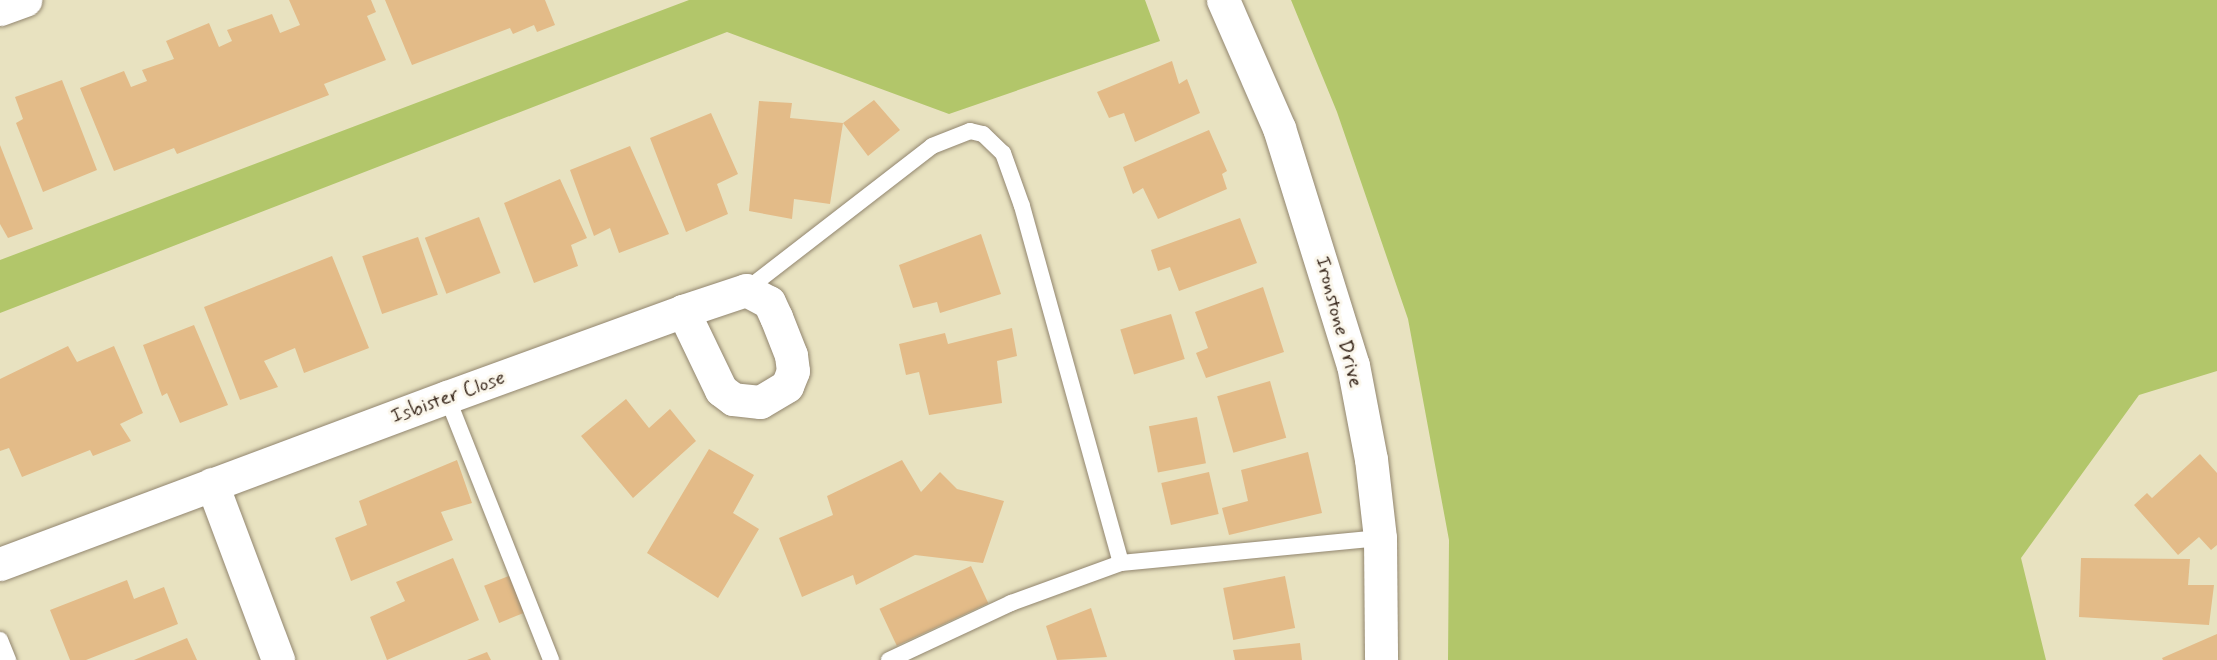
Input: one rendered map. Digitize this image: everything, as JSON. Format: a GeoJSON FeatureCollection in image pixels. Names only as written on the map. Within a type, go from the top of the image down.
{"type":"FeatureCollection","features":[{"type":"Feature","properties":{"kind":"street"},"geometry":{"type":"LineString","coordinates":[[0,9],[25,0]]}},
{"type":"Feature","properties":{"kind":"street","name":"Ironstone Drive"},"geometry":{"type":"LineString","coordinates":[[1223,0],[1279,128],[1350,354],[1371,459],[1380,538],[1381,660]]}},
{"type":"Feature","properties":{"kind":"street"},"geometry":{"type":"LineString","coordinates":[[683,311],[721,390],[733,399],[760,402],[787,386],[792,363],[769,302],[746,290]]}},
{"type":"Feature","properties":{"kind":"street","name":"Isbister Close"},"geometry":{"type":"LineString","coordinates":[[0,564],[447,397],[746,290]]}},
{"type":"Feature","properties":{"kind":"street"},"geometry":{"type":"LineString","coordinates":[[212,484],[278,660]]}},
{"type":"Feature","properties":{"kind":"lane"},"geometry":{"type":"LineString","coordinates":[[746,290],[932,146],[970,131],[983,134],[1003,153],[1022,206],[1121,563]]}},
{"type":"Feature","properties":{"kind":"lane"},"geometry":{"type":"LineString","coordinates":[[447,397],[551,660]]}},
{"type":"Feature","properties":{"kind":"lane"},"geometry":{"type":"LineString","coordinates":[[889,660],[1011,603],[1121,563],[1380,538]]}},
{"type":"Feature","properties":{"kind":"lane"},"geometry":{"type":"LineString","coordinates":[[0,640],[8,660]]}},
{"type":"Feature","properties":{"kind":"green space"},"geometry":{"type":"Polygon","coordinates":[[[689,0],[1145,0],[1160,41],[949,114],[727,32],[0,313],[0,260],[689,0]]]}},
{"type":"Feature","properties":{"kind":"green space"},"geometry":{"type":"Polygon","coordinates":[[[1291,0],[2217,0],[2217,371],[2139,395],[2021,558],[2046,660],[1448,660],[1449,540],[1408,319],[1337,112],[1291,0]]]}},
{"type":"Feature","properties":{"kind":"building"},"geometry":{"type":"Polygon","coordinates":[[[289,0],[371,0],[376,12],[367,16],[386,60],[324,84],[329,95],[177,154],[174,148],[114,171],[80,88],[124,71],[131,87],[147,81],[142,70],[174,59],[166,41],[209,23],[219,47],[232,41],[227,30],[272,14],[280,33],[300,25],[289,0]]]}},
{"type":"Feature","properties":{"kind":"building"},"geometry":{"type":"Polygon","coordinates":[[[385,0],[545,0],[555,25],[537,32],[534,25],[513,34],[510,28],[412,65],[385,0]]]}},
{"type":"Feature","properties":{"kind":"building"},"geometry":{"type":"Polygon","coordinates":[[[1172,61],[1179,84],[1187,79],[1200,113],[1135,142],[1124,113],[1109,118],[1097,92],[1172,61]]]}},
{"type":"Feature","properties":{"kind":"building"},"geometry":{"type":"Polygon","coordinates":[[[62,80],[97,170],[43,192],[16,123],[23,119],[15,97],[62,80]]]}},
{"type":"Feature","properties":{"kind":"building"},"geometry":{"type":"Polygon","coordinates":[[[874,100],[900,130],[868,156],[843,123],[874,100]]]}},
{"type":"Feature","properties":{"kind":"building"},"geometry":{"type":"Polygon","coordinates":[[[759,101],[792,103],[790,118],[843,123],[830,204],[794,199],[792,219],[749,211],[759,101]]]}},
{"type":"Feature","properties":{"kind":"building"},"geometry":{"type":"Polygon","coordinates":[[[711,113],[738,174],[717,184],[728,214],[686,232],[650,138],[711,113]]]}},
{"type":"Feature","properties":{"kind":"building"},"geometry":{"type":"Polygon","coordinates":[[[1209,130],[1227,171],[1222,174],[1227,189],[1158,219],[1143,188],[1133,194],[1123,167],[1209,130]]]}},
{"type":"Feature","properties":{"kind":"building"},"geometry":{"type":"Polygon","coordinates":[[[0,145],[33,229],[8,238],[0,224],[0,145]]]}},
{"type":"Feature","properties":{"kind":"building"},"geometry":{"type":"Polygon","coordinates":[[[630,146],[669,234],[619,253],[610,228],[594,236],[570,170],[630,146]]]}},
{"type":"Feature","properties":{"kind":"building"},"geometry":{"type":"Polygon","coordinates":[[[560,179],[587,238],[571,245],[578,266],[534,283],[504,203],[560,179]]]}},
{"type":"Feature","properties":{"kind":"building"},"geometry":{"type":"Polygon","coordinates":[[[479,217],[501,273],[446,294],[425,238],[479,217]]]}},
{"type":"Feature","properties":{"kind":"building"},"geometry":{"type":"Polygon","coordinates":[[[1240,218],[1257,263],[1179,291],[1170,267],[1158,271],[1151,250],[1240,218]]]}},
{"type":"Feature","properties":{"kind":"building"},"geometry":{"type":"Polygon","coordinates":[[[981,234],[1001,294],[940,313],[937,302],[913,308],[899,265],[981,234]]]}},
{"type":"Feature","properties":{"kind":"building"},"geometry":{"type":"Polygon","coordinates":[[[418,237],[438,295],[382,314],[362,256],[418,237]]]}},
{"type":"Feature","properties":{"kind":"building"},"geometry":{"type":"Polygon","coordinates":[[[332,256],[369,348],[304,373],[295,348],[264,361],[278,387],[240,400],[204,307],[332,256]]]}},
{"type":"Feature","properties":{"kind":"building"},"geometry":{"type":"Polygon","coordinates":[[[1263,287],[1284,352],[1206,378],[1196,353],[1208,348],[1195,312],[1263,287]]]}},
{"type":"Feature","properties":{"kind":"building"},"geometry":{"type":"Polygon","coordinates":[[[1171,314],[1185,359],[1134,374],[1120,329],[1171,314]]]}},
{"type":"Feature","properties":{"kind":"building"},"geometry":{"type":"Polygon","coordinates":[[[194,325],[228,405],[180,423],[167,393],[162,396],[143,345],[194,325]]]}},
{"type":"Feature","properties":{"kind":"building"},"geometry":{"type":"Polygon","coordinates":[[[1012,328],[1017,356],[997,361],[1002,403],[929,415],[919,372],[906,375],[899,344],[945,333],[948,344],[1012,328]]]}},
{"type":"Feature","properties":{"kind":"building"},"geometry":{"type":"Polygon","coordinates":[[[68,346],[77,362],[114,346],[143,413],[120,424],[131,441],[93,456],[90,450],[22,477],[9,448],[0,451],[0,379],[68,346]]]}},
{"type":"Feature","properties":{"kind":"building"},"geometry":{"type":"Polygon","coordinates":[[[1270,381],[1286,438],[1233,453],[1217,396],[1270,381]]]}},
{"type":"Feature","properties":{"kind":"building"},"geometry":{"type":"Polygon","coordinates":[[[626,399],[649,428],[670,409],[696,441],[633,498],[581,436],[626,399]]]}},
{"type":"Feature","properties":{"kind":"building"},"geometry":{"type":"Polygon","coordinates":[[[1197,417],[1206,463],[1158,472],[1149,426],[1197,417]]]}},
{"type":"Feature","properties":{"kind":"building"},"geometry":{"type":"Polygon","coordinates":[[[709,449],[754,475],[733,513],[759,529],[718,598],[647,553],[709,449]]]}},
{"type":"Feature","properties":{"kind":"building"},"geometry":{"type":"Polygon","coordinates":[[[1308,452],[1322,513],[1229,535],[1222,508],[1248,501],[1241,470],[1308,452]]]}},
{"type":"Feature","properties":{"kind":"building"},"geometry":{"type":"Polygon","coordinates":[[[2200,454],[2217,473],[2217,545],[2211,550],[2199,537],[2178,555],[2134,505],[2147,493],[2152,498],[2200,454]]]}},
{"type":"Feature","properties":{"kind":"building"},"geometry":{"type":"Polygon","coordinates":[[[457,460],[472,503],[441,512],[453,540],[351,581],[335,538],[367,525],[359,501],[457,460]]]}},
{"type":"Feature","properties":{"kind":"building"},"geometry":{"type":"Polygon","coordinates":[[[902,460],[921,492],[940,472],[957,489],[1004,501],[983,563],[915,555],[856,585],[853,575],[802,597],[779,538],[833,515],[827,496],[902,460]]]}},
{"type":"Feature","properties":{"kind":"building"},"geometry":{"type":"Polygon","coordinates":[[[1209,472],[1219,514],[1171,525],[1161,483],[1209,472]]]}},
{"type":"Feature","properties":{"kind":"building"},"geometry":{"type":"Polygon","coordinates":[[[453,558],[479,620],[387,660],[370,617],[405,601],[396,582],[453,558]]]}},
{"type":"Feature","properties":{"kind":"building"},"geometry":{"type":"Polygon","coordinates":[[[2081,558],[2190,559],[2188,585],[2214,585],[2209,625],[2079,617],[2081,558]]]}},
{"type":"Feature","properties":{"kind":"building"},"geometry":{"type":"Polygon","coordinates":[[[971,566],[988,603],[897,646],[879,609],[971,566]]]}},
{"type":"Feature","properties":{"kind":"building"},"geometry":{"type":"Polygon","coordinates":[[[511,575],[526,612],[499,623],[484,586],[511,575]]]}},
{"type":"Feature","properties":{"kind":"building"},"geometry":{"type":"Polygon","coordinates":[[[1285,576],[1295,628],[1233,640],[1223,588],[1285,576]]]}},
{"type":"Feature","properties":{"kind":"building"},"geometry":{"type":"Polygon","coordinates":[[[127,580],[134,599],[164,587],[178,624],[86,660],[70,660],[50,610],[127,580]]]}},
{"type":"Feature","properties":{"kind":"building"},"geometry":{"type":"Polygon","coordinates":[[[1091,608],[1107,657],[1057,660],[1046,626],[1091,608]]]}},
{"type":"Feature","properties":{"kind":"building"},"geometry":{"type":"Polygon","coordinates":[[[2217,634],[2217,660],[2163,660],[2162,658],[2217,634]]]}},
{"type":"Feature","properties":{"kind":"building"},"geometry":{"type":"Polygon","coordinates":[[[187,638],[197,660],[134,660],[187,638]]]}},
{"type":"Feature","properties":{"kind":"building"},"geometry":{"type":"Polygon","coordinates":[[[1300,643],[1302,660],[1235,660],[1233,650],[1300,643]]]}},
{"type":"Feature","properties":{"kind":"building"},"geometry":{"type":"Polygon","coordinates":[[[487,652],[491,660],[467,660],[487,652]]]}}]}
